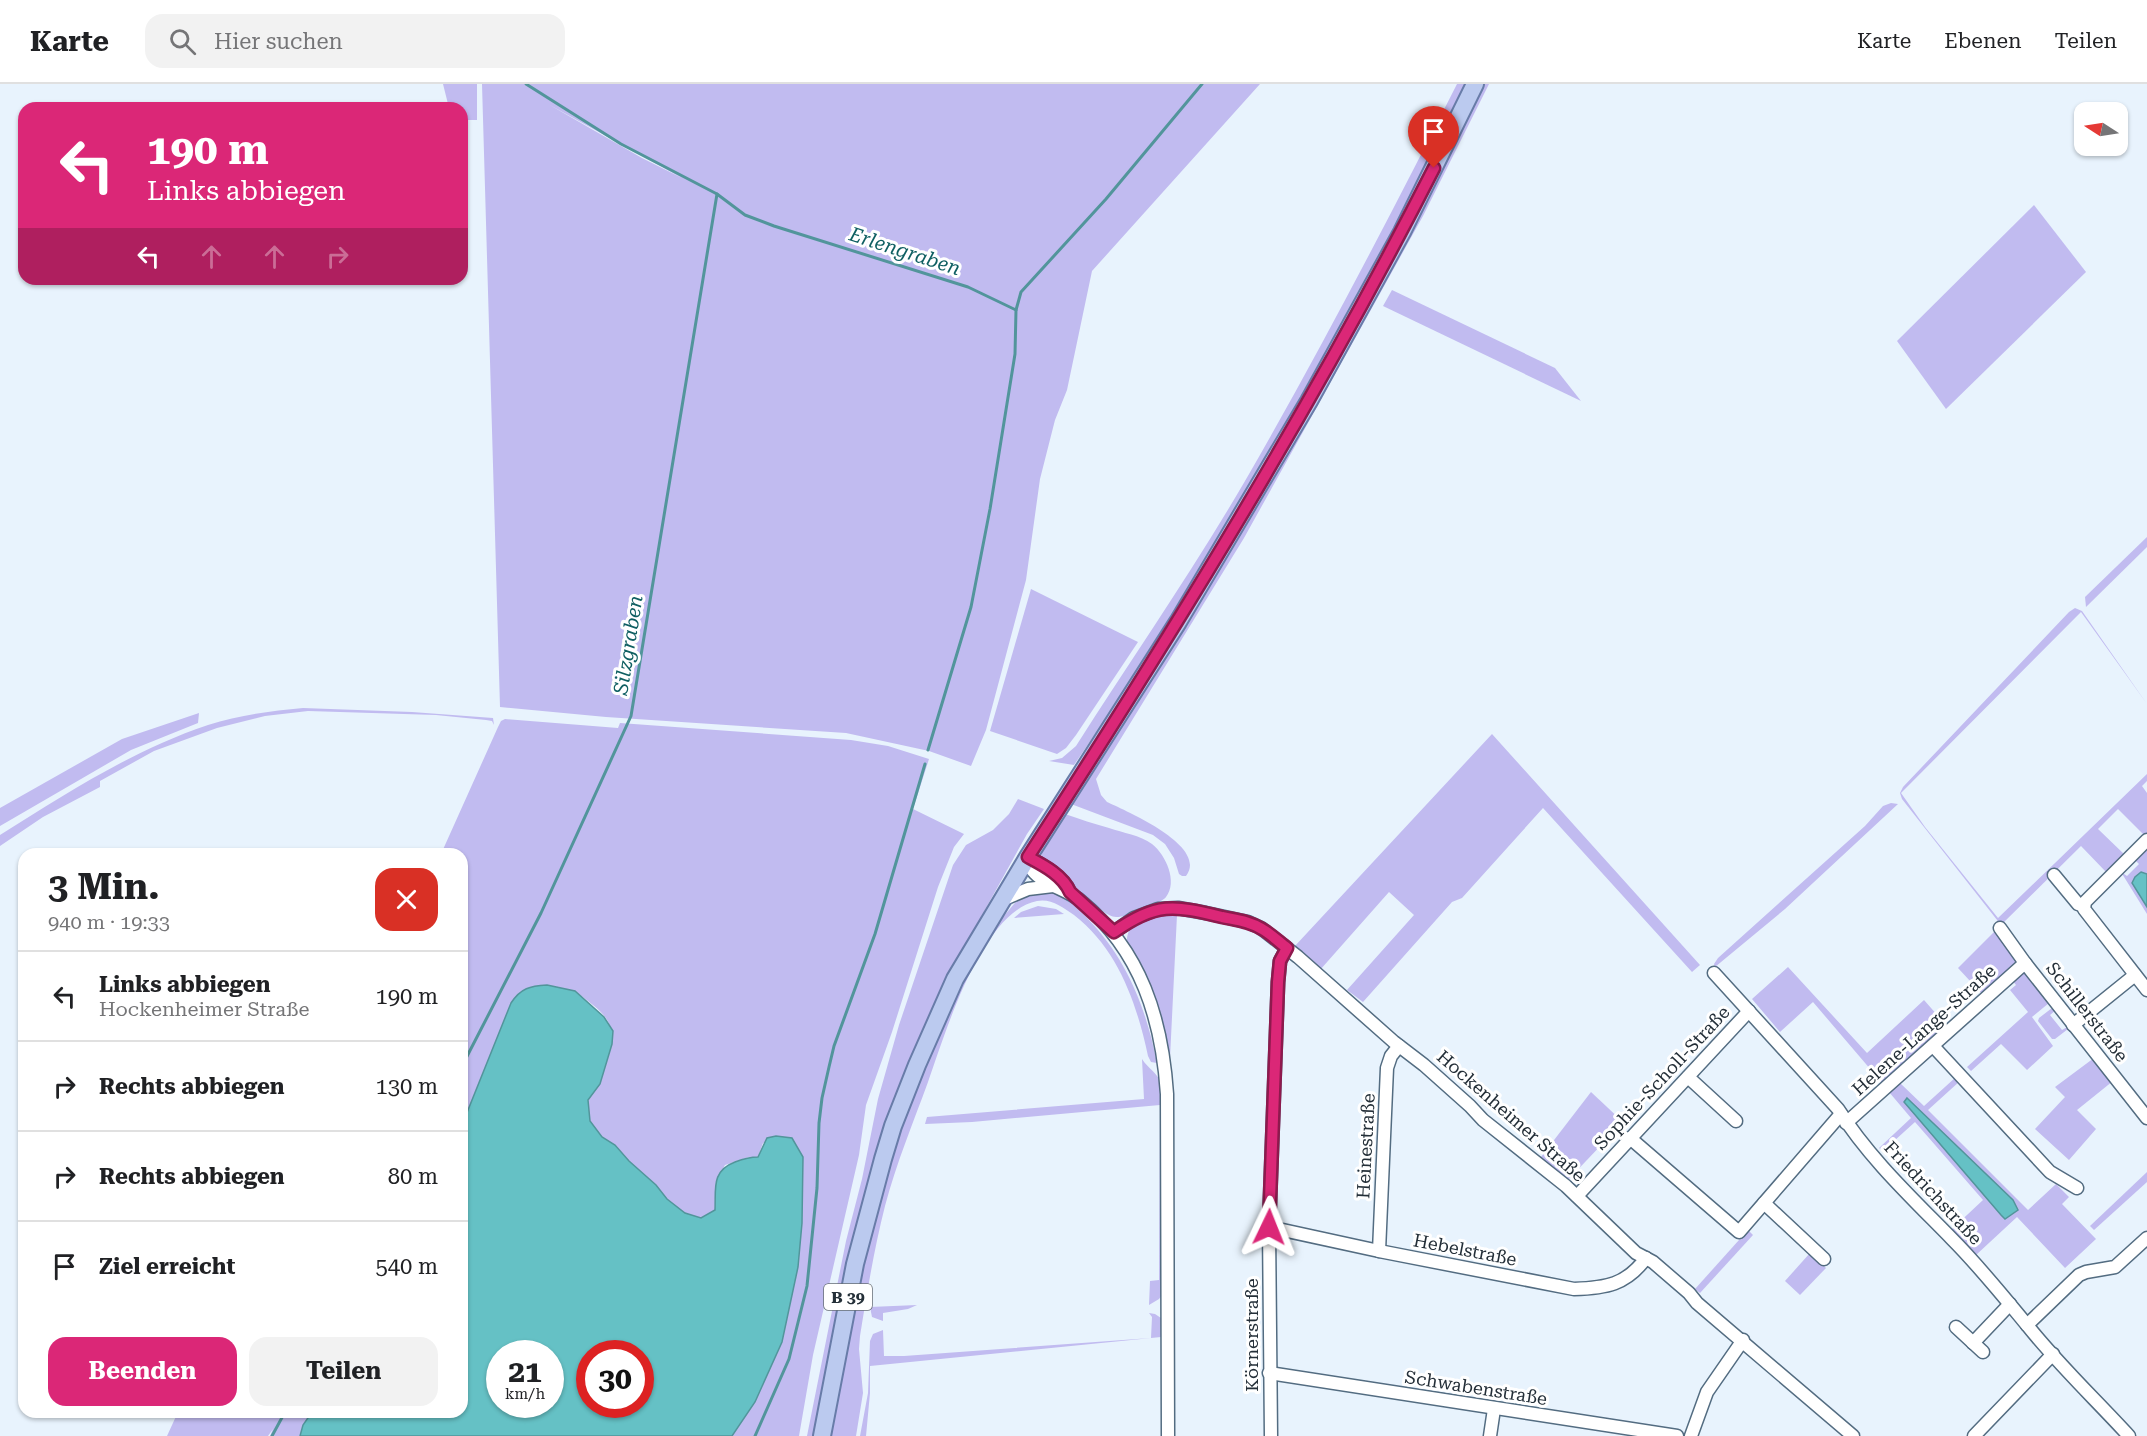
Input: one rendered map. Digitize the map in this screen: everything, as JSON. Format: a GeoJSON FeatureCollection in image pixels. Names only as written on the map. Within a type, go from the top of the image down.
{"type":"FeatureCollection","features":[{"type":"Feature","properties":{"kind":"main road","name":"B 39"},"geometry":{"type":"LineString","coordinates":[[822,1436],[855,1264],[893,1126],[952,985],[1028,857],[1178,622],[1309,400],[1402,232],[1475,84]]}},
{"type":"Feature","properties":{"kind":"street"},"geometry":{"type":"LineString","coordinates":[[2147,840],[2085,902],[2084,906],[2084,909],[2147,990]]}},
{"type":"Feature","properties":{"kind":"street"},"geometry":{"type":"LineString","coordinates":[[1028,857],[1032,870],[1053,886],[1070,892],[1114,932],[1140,977],[1153,1009],[1165,1065],[1167,1106],[1168,1436]]}},
{"type":"Feature","properties":{"kind":"street"},"geometry":{"type":"LineString","coordinates":[[1028,857],[1067,884],[1070,892]]}},
{"type":"Feature","properties":{"kind":"street"},"geometry":{"type":"LineString","coordinates":[[2054,875],[2078,904],[2084,906]]}},
{"type":"Feature","properties":{"kind":"street"},"geometry":{"type":"LineString","coordinates":[[1002,900],[1038,886],[1053,886]]}},
{"type":"Feature","properties":{"kind":"street","name":"Hockenheimer Straße"},"geometry":{"type":"LineString","coordinates":[[1114,932],[1146,912],[1178,908],[1248,922],[1261,928],[1853,1436]]}},
{"type":"Feature","properties":{"kind":"street","name":"Schillerstraße"},"geometry":{"type":"LineString","coordinates":[[2000,928],[2147,1118]]}},
{"type":"Feature","properties":{"kind":"street","name":"Körnerstraße"},"geometry":{"type":"LineString","coordinates":[[1271,1436],[1269,1227],[1278,982],[1280,961],[1287,948]]}},
{"type":"Feature","properties":{"kind":"street","name":"Helene-Lange-Straße"},"geometry":{"type":"LineString","coordinates":[[1630,1138],[1739,1232],[1844,1119],[1933,1046],[2025,963]]}},
{"type":"Feature","properties":{"kind":"street","name":"Friedrichstraße"},"geometry":{"type":"LineString","coordinates":[[1714,973],[1932,1221],[1951,1238],[2129,1436]]}},
{"type":"Feature","properties":{"kind":"street"},"geometry":{"type":"LineString","coordinates":[[2073,1025],[2135,975]]}},
{"type":"Feature","properties":{"kind":"street","name":"Sophie-Scholl-Straße"},"geometry":{"type":"LineString","coordinates":[[1576,1196],[1749,1011]]}},
{"type":"Feature","properties":{"kind":"street","name":"Heinestraße"},"geometry":{"type":"LineString","coordinates":[[1379,1251],[1387,1068],[1391,1056],[1399,1046]]}},
{"type":"Feature","properties":{"kind":"street"},"geometry":{"type":"LineString","coordinates":[[1933,1046],[2050,1172],[2076,1188]]}},
{"type":"Feature","properties":{"kind":"street"},"geometry":{"type":"LineString","coordinates":[[1688,1077],[1736,1121]]}},
{"type":"Feature","properties":{"kind":"street"},"geometry":{"type":"LineString","coordinates":[[1764,1203],[1824,1259]]}},
{"type":"Feature","properties":{"kind":"street","name":"Hebelstraße"},"geometry":{"type":"LineString","coordinates":[[1269,1227],[1574,1289],[1594,1288],[1623,1281],[1646,1258]]}},
{"type":"Feature","properties":{"kind":"street"},"geometry":{"type":"LineString","coordinates":[[2027,1325],[2079,1275],[2115,1267],[2147,1238]]}},
{"type":"Feature","properties":{"kind":"street"},"geometry":{"type":"LineString","coordinates":[[1956,1327],[1978,1348],[2010,1304]]}},
{"type":"Feature","properties":{"kind":"street"},"geometry":{"type":"LineString","coordinates":[[1691,1436],[1707,1392],[1743,1340]]}},
{"type":"Feature","properties":{"kind":"street"},"geometry":{"type":"LineString","coordinates":[[1974,1436],[2053,1354]]}},
{"type":"Feature","properties":{"kind":"street","name":"Schwabenstraße"},"geometry":{"type":"LineString","coordinates":[[1269,1373],[1677,1436]]}},
{"type":"Feature","properties":{"kind":"street"},"geometry":{"type":"LineString","coordinates":[[1490,1436],[1494,1409]]}},
{"type":"Feature","properties":{"kind":"shaded area"},"geometry":{"type":"Polygon","coordinates":[[[443,84],[477,84],[477,120],[468,120],[468,102],[448,102],[443,84]]]}},
{"type":"Feature","properties":{"kind":"shaded area"},"geometry":{"type":"Polygon","coordinates":[[[482,84],[1260,84],[1092,271],[1067,390],[1055,420],[1040,479],[1026,580],[986,730],[971,766],[929,751],[846,733],[606,717],[500,707],[482,84]],[[548,104],[642,158],[682,178],[548,104]]]}},
{"type":"Feature","properties":{"kind":"shaded area"},"geometry":{"type":"Polygon","coordinates":[[[1457,84],[1468,84],[1398,225],[1294,414],[1151,652],[1074,765],[1049,761],[1062,758],[1076,746],[1225,515],[1327,334],[1457,84]]]}},
{"type":"Feature","properties":{"kind":"shaded area"},"geometry":{"type":"Polygon","coordinates":[[[1480,84],[1489,84],[1423,216],[1244,538],[1096,779],[1101,795],[1107,802],[1162,831],[1186,853],[1190,865],[1186,876],[1182,876],[1165,844],[1153,835],[1071,804],[1480,84]]]}},
{"type":"Feature","properties":{"kind":"shaded area"},"geometry":{"type":"Polygon","coordinates":[[[2034,205],[2086,272],[1946,409],[1897,341],[2034,205]]]}},
{"type":"Feature","properties":{"kind":"shaded area"},"geometry":{"type":"Polygon","coordinates":[[[1392,290],[1555,368],[1581,401],[1383,306],[1392,290]]]}},
{"type":"Feature","properties":{"kind":"shaded area"},"geometry":{"type":"Polygon","coordinates":[[[2147,537],[2147,547],[2086,607],[2085,597],[2147,537]]]}},
{"type":"Feature","properties":{"kind":"shaded area"},"geometry":{"type":"Polygon","coordinates":[[[1031,589],[1138,642],[1076,735],[1066,748],[1057,754],[990,731],[1031,589]]]}},
{"type":"Feature","properties":{"kind":"shaded area"},"geometry":{"type":"Polygon","coordinates":[[[2075,608],[2082,611],[2147,704],[2081,612],[1901,793],[1925,827],[1998,918],[2147,774],[2147,781],[2142,786],[2147,793],[2147,833],[2144,835],[2118,809],[2098,829],[2125,855],[2107,873],[2081,846],[2001,925],[1902,799],[1900,793],[1903,787],[2075,608]]]}},
{"type":"Feature","properties":{"kind":"shaded area"},"geometry":{"type":"Polygon","coordinates":[[[303,708],[412,712],[493,718],[494,725],[492,721],[436,715],[308,711],[265,716],[217,728],[154,751],[100,781],[100,787],[43,817],[0,846],[0,835],[101,774],[153,747],[208,725],[255,714],[303,708]]]}},
{"type":"Feature","properties":{"kind":"shaded area"},"geometry":{"type":"Polygon","coordinates":[[[199,713],[198,723],[131,750],[0,826],[0,808],[122,739],[199,713]]]}},
{"type":"Feature","properties":{"kind":"shaded area"},"geometry":{"type":"Polygon","coordinates":[[[505,719],[618,728],[620,723],[851,740],[888,746],[929,759],[913,809],[964,834],[954,847],[938,887],[866,1105],[859,1155],[813,1355],[799,1436],[732,1436],[755,1402],[802,1223],[803,1157],[792,1138],[763,1143],[758,1157],[749,1157],[725,1165],[716,1181],[715,1210],[701,1218],[685,1213],[667,1199],[615,1145],[602,1137],[590,1121],[588,1100],[597,1086],[607,1061],[611,1037],[610,1028],[602,1013],[575,991],[511,1003],[468,1110],[468,848],[444,848],[501,721],[505,719]]]}},
{"type":"Feature","properties":{"kind":"shaded area"},"geometry":{"type":"Polygon","coordinates":[[[1492,734],[1700,965],[1692,972],[1543,808],[1462,898],[1452,902],[1363,1002],[1347,990],[1414,915],[1389,892],[1320,970],[1294,947],[1492,734]]]}},
{"type":"Feature","properties":{"kind":"shaded area"},"geometry":{"type":"Polygon","coordinates":[[[1018,799],[1044,809],[1027,834],[976,926],[916,1050],[814,1436],[807,1436],[846,1241],[862,1179],[878,1099],[899,1025],[953,865],[966,845],[993,830],[1009,814],[1018,799]]]}},
{"type":"Feature","properties":{"kind":"shaded area"},"geometry":{"type":"Polygon","coordinates":[[[1891,803],[1898,804],[1785,909],[1715,967],[1714,964],[1718,958],[1865,826],[1883,806],[1891,803]]]}},
{"type":"Feature","properties":{"kind":"shaded area"},"geometry":{"type":"Polygon","coordinates":[[[1065,814],[1137,836],[1152,844],[1162,855],[1169,869],[1171,884],[1166,897],[1151,906],[1120,917],[1104,912],[1042,861],[1045,841],[1065,814]]]}},
{"type":"Feature","properties":{"kind":"shaded area"},"geometry":{"type":"Polygon","coordinates":[[[2147,847],[2147,914],[2121,872],[2127,876],[2139,864],[2134,859],[2147,847]]]}},
{"type":"Feature","properties":{"kind":"shaded area"},"geometry":{"type":"Polygon","coordinates":[[[1051,891],[1080,910],[1114,951],[1141,1004],[1157,1063],[1151,1062],[1148,1056],[1138,1017],[1114,961],[1103,944],[1074,915],[1061,906],[1042,900],[1017,910],[999,927],[982,950],[955,1007],[889,1190],[874,1255],[860,1336],[863,1393],[856,1436],[826,1436],[845,1330],[898,1129],[950,1002],[987,936],[1019,898],[1026,893],[1051,891]]]}},
{"type":"Feature","properties":{"kind":"shaded area"},"geometry":{"type":"Polygon","coordinates":[[[1038,906],[1056,909],[1064,914],[1014,918],[1021,912],[1038,906]]]}},
{"type":"Feature","properties":{"kind":"shaded area"},"geometry":{"type":"Polygon","coordinates":[[[1167,914],[1177,915],[1170,1058],[1153,998],[1142,969],[1127,941],[1128,934],[1135,924],[1147,918],[1167,914]]]}},
{"type":"Feature","properties":{"kind":"shaded area"},"geometry":{"type":"Polygon","coordinates":[[[1997,929],[2017,960],[2016,964],[1983,995],[1958,968],[1997,929]]]}},
{"type":"Feature","properties":{"kind":"shaded area"},"geometry":{"type":"Polygon","coordinates":[[[1788,967],[1867,1053],[1924,1000],[1946,1025],[1883,1084],[1813,1002],[1780,1032],[1752,999],[1788,967]]]}},
{"type":"Feature","properties":{"kind":"shaded area"},"geometry":{"type":"Polygon","coordinates":[[[2021,973],[2027,973],[2049,1003],[2032,1017],[2053,1046],[2027,1070],[2001,1044],[1971,1071],[1967,1067],[2028,1012],[2010,990],[2016,985],[2012,980],[2021,973]]]}},
{"type":"Feature","properties":{"kind":"shaded area"},"geometry":{"type":"Polygon","coordinates":[[[2052,1008],[2056,1010],[2050,1015],[2062,1030],[2069,1026],[2055,1039],[2052,1039],[2038,1021],[2052,1008]]]}},
{"type":"Feature","properties":{"kind":"shaded area"},"geometry":{"type":"Polygon","coordinates":[[[2094,1058],[2113,1081],[2077,1110],[2096,1129],[2069,1160],[2035,1129],[2065,1097],[2055,1087],[2094,1058]]]}},
{"type":"Feature","properties":{"kind":"shaded area"},"geometry":{"type":"Polygon","coordinates":[[[1142,1059],[1158,1077],[1161,1085],[1162,1295],[1149,1305],[1150,1281],[1159,1280],[1160,1105],[925,1124],[927,1117],[1144,1099],[1142,1059]]]}},
{"type":"Feature","properties":{"kind":"shaded area"},"geometry":{"type":"Polygon","coordinates":[[[1956,1077],[1960,1081],[1928,1110],[2028,1210],[2056,1184],[2069,1197],[2062,1204],[2096,1239],[2065,1268],[2017,1217],[1976,1255],[1952,1229],[1983,1200],[1915,1122],[1883,1151],[1879,1148],[1911,1118],[1889,1092],[1900,1083],[1924,1106],[1956,1077]]]}},
{"type":"Feature","properties":{"kind":"shaded area"},"geometry":{"type":"Polygon","coordinates":[[[1591,1092],[1623,1122],[1568,1180],[1541,1157],[1591,1092]]]}},
{"type":"Feature","properties":{"kind":"shaded area"},"geometry":{"type":"Polygon","coordinates":[[[2147,1172],[2147,1182],[2094,1230],[2090,1226],[2147,1172]]]}},
{"type":"Feature","properties":{"kind":"shaded area"},"geometry":{"type":"Polygon","coordinates":[[[1748,1230],[1753,1235],[1700,1293],[1695,1289],[1748,1230]]]}},
{"type":"Feature","properties":{"kind":"shaded area"},"geometry":{"type":"Polygon","coordinates":[[[1810,1253],[1826,1268],[1800,1295],[1785,1281],[1810,1253]]]}},
{"type":"Feature","properties":{"kind":"shaded area"},"geometry":{"type":"Polygon","coordinates":[[[917,1305],[908,1309],[883,1313],[883,1321],[872,1317],[870,1307],[917,1305]]]}},
{"type":"Feature","properties":{"kind":"shaded area"},"geometry":{"type":"Polygon","coordinates":[[[1149,1313],[1161,1318],[1161,1337],[1151,1338],[1152,1317],[1149,1313]]]}},
{"type":"Feature","properties":{"kind":"shaded area"},"geometry":{"type":"Polygon","coordinates":[[[883,1330],[884,1356],[1151,1338],[870,1366],[866,1436],[860,1436],[868,1393],[870,1341],[873,1334],[883,1330]]]}},
{"type":"Feature","properties":{"kind":"shaded area"},"geometry":{"type":"Polygon","coordinates":[[[175,1418],[308,1418],[300,1436],[270,1436],[273,1429],[268,1436],[167,1436],[175,1418]]]}},
{"type":"Feature","properties":{"kind":"water"},"geometry":{"type":"Polygon","coordinates":[[[2141,872],[2147,874],[2147,907],[2132,883],[2141,872]]]}},
{"type":"Feature","properties":{"kind":"water"},"geometry":{"type":"Polygon","coordinates":[[[547,985],[575,991],[604,1017],[613,1031],[612,1044],[600,1084],[588,1100],[590,1121],[602,1137],[615,1145],[667,1199],[685,1213],[701,1218],[715,1210],[716,1182],[722,1170],[746,1158],[758,1157],[767,1138],[776,1136],[792,1138],[803,1157],[802,1223],[798,1267],[782,1342],[755,1402],[732,1436],[300,1436],[308,1418],[468,1418],[468,1110],[511,1003],[522,991],[547,985]]]}},
{"type":"Feature","properties":{"kind":"water"},"geometry":{"type":"Polygon","coordinates":[[[1907,1098],[2013,1200],[2018,1210],[2005,1219],[2001,1215],[1904,1102],[1907,1098]]]}},
{"type":"Feature","properties":{"kind":"waterway","name":"Erlengraben"},"geometry":{"type":"LineString","coordinates":[[526,84],[621,144],[717,194],[745,215],[968,287],[1016,310],[1021,292],[1106,199],[1202,84]]}},
{"type":"Feature","properties":{"kind":"waterway","name":"Silzgraben"},"geometry":{"type":"LineString","coordinates":[[468,1054],[541,913],[631,716],[717,194]]}},
{"type":"Feature","properties":{"kind":"waterway"},"geometry":{"type":"LineString","coordinates":[[928,750],[971,607],[990,509],[1015,354],[1016,310]]}},
{"type":"Feature","properties":{"kind":"waterway"},"geometry":{"type":"LineString","coordinates":[[755,1436],[789,1359],[807,1286],[817,1188],[819,1123],[822,1098],[834,1046],[875,934],[925,764]]}},
{"type":"Feature","properties":{"kind":"waterway","name":"Silzgraben"},"geometry":{"type":"LineString","coordinates":[[272,1436],[282,1418]]}},
{"type":"Feature","properties":{"kind":"route"},"geometry":{"type":"LineString","coordinates":[[1269,1227],[1279,966],[1287,948],[1261,928],[1248,922],[1178,908],[1146,912],[1114,932],[1070,892],[1067,884],[1028,857],[1222,550],[1309,400],[1402,232],[1434,168]]}}]}
